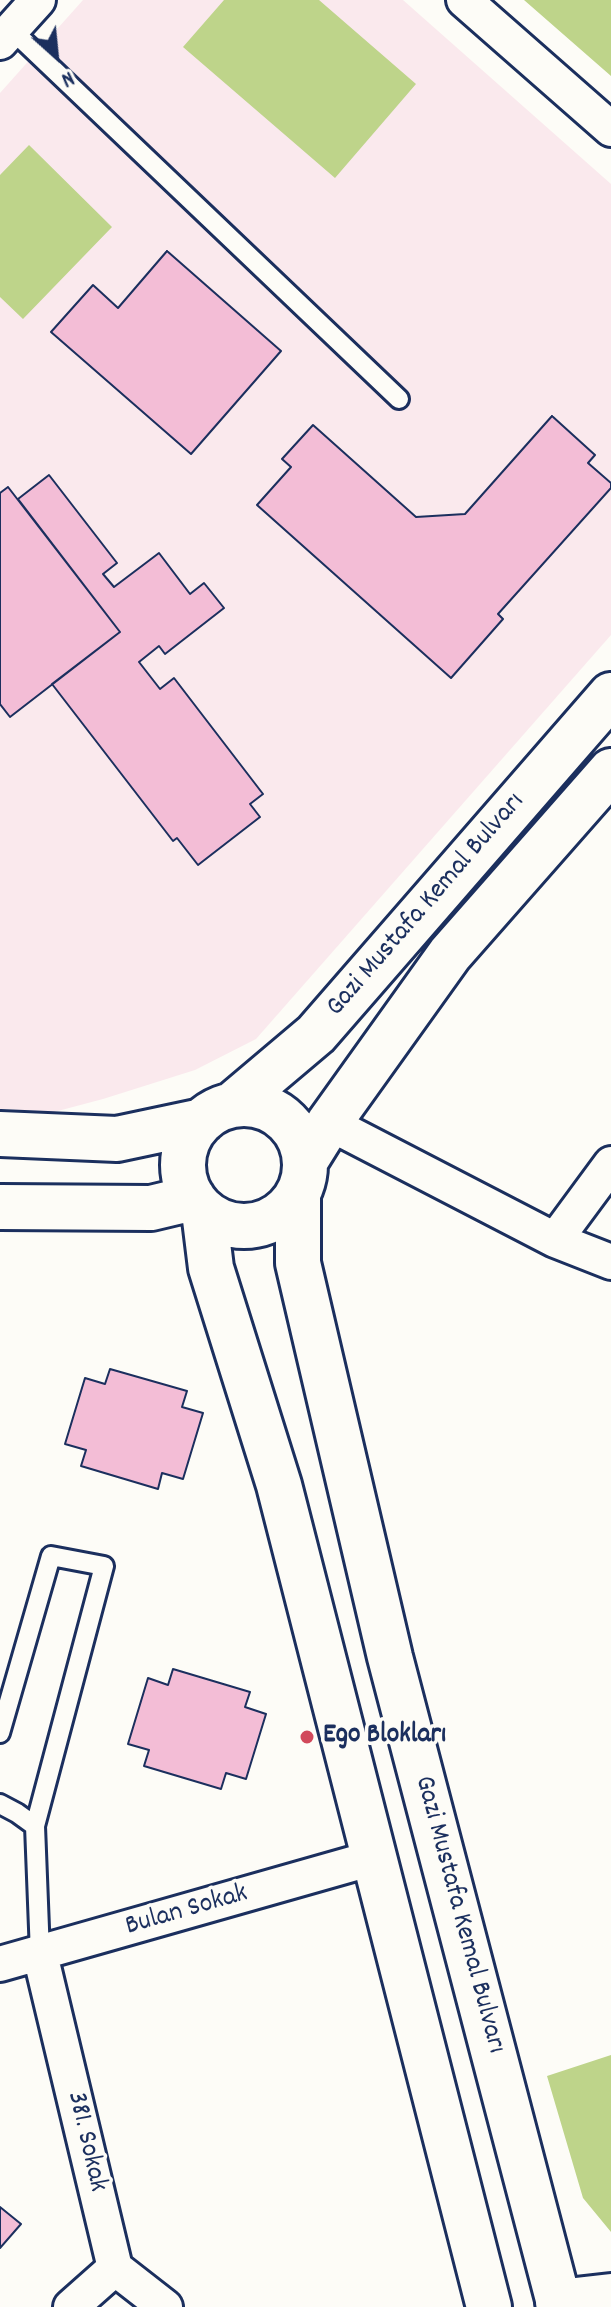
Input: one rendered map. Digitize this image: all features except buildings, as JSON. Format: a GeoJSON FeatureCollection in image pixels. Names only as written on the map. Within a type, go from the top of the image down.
{"type":"FeatureCollection","features":[{"type":"Feature","properties":{"kind":"main road","name":"Gazi Mustafa Kemal Bulvarı"},"geometry":{"type":"LineString","coordinates":[[217,1113],[316,1034],[611,695]]}},
{"type":"Feature","properties":{"kind":"main road","name":"Gazi Mustafa Kemal Bulvarı"},"geometry":{"type":"LineString","coordinates":[[559,2304],[390,1657],[298,1263],[302,1177],[329,1123],[450,954],[611,771]]}},
{"type":"Feature","properties":{"kind":"main road"},"geometry":{"type":"LineString","coordinates":[[0,1134],[117,1139],[250,1104],[268,1108],[282,1116],[302,1142],[302,1177],[288,1208],[272,1219],[254,1225],[235,1225],[218,1220],[198,1204],[151,1208],[0,1207]]}},
{"type":"Feature","properties":{"kind":"main road"},"geometry":{"type":"LineString","coordinates":[[217,1113],[192,1134],[185,1150],[183,1166],[186,1183],[198,1204],[211,1268],[279,1485],[489,2307]]}},
{"type":"Feature","properties":{"kind":"main road"},"geometry":{"type":"LineString","coordinates":[[559,2304],[611,2296]]}},
{"type":"Feature","properties":{"kind":"street"},"geometry":{"type":"LineString","coordinates":[[6,36],[38,0]]}},
{"type":"Feature","properties":{"kind":"street"},"geometry":{"type":"LineString","coordinates":[[464,0],[611,129]]}},
{"type":"Feature","properties":{"kind":"street"},"geometry":{"type":"LineString","coordinates":[[329,1123],[555,1240],[611,1262]]}},
{"type":"Feature","properties":{"kind":"street"},"geometry":{"type":"LineString","coordinates":[[555,1240],[611,1164]]}},
{"type":"Feature","properties":{"kind":"street","name":"Bulan Sokak"},"geometry":{"type":"LineString","coordinates":[[0,1964],[373,1858]]}},
{"type":"Feature","properties":{"kind":"street","name":"381. Sokak"},"geometry":{"type":"LineString","coordinates":[[40,1954],[115,2268]]}},
{"type":"Feature","properties":{"kind":"street"},"geometry":{"type":"LineString","coordinates":[[71,2307],[115,2268],[165,2307]]}},
{"type":"Feature","properties":{"kind":"lane"},"geometry":{"type":"LineString","coordinates":[[6,36],[399,399]]}},
{"type":"Feature","properties":{"kind":"lane"},"geometry":{"type":"LineString","coordinates":[[0,1733],[51,1556],[104,1566],[35,1826],[40,1954]]}},
{"type":"Feature","properties":{"kind":"lane"},"geometry":{"type":"LineString","coordinates":[[0,1804],[35,1826]]}},
{"type":"Feature","properties":{"kind":"shaded area"},"geometry":{"type":"Polygon","coordinates":[[[83,0],[403,0],[611,184],[611,635],[256,1039],[195,1070],[54,1112],[0,1109],[0,93],[83,0]]]}},
{"type":"Feature","properties":{"kind":"green space"},"geometry":{"type":"Polygon","coordinates":[[[224,0],[319,0],[416,84],[335,178],[183,47],[224,0]]]}},
{"type":"Feature","properties":{"kind":"green space"},"geometry":{"type":"Polygon","coordinates":[[[524,0],[611,0],[611,76],[524,0]]]}},
{"type":"Feature","properties":{"kind":"green space"},"geometry":{"type":"Polygon","coordinates":[[[29,145],[112,227],[23,319],[0,297],[0,175],[29,145]]]}},
{"type":"Feature","properties":{"kind":"green space"},"geometry":{"type":"Polygon","coordinates":[[[611,2055],[611,2232],[583,2198],[547,2076],[611,2055]]]}},
{"type":"Feature","properties":{"kind":"place","name":"Ego Blokları"},"geometry":{"type":"Point","coordinates":[307,1737]}}]}
